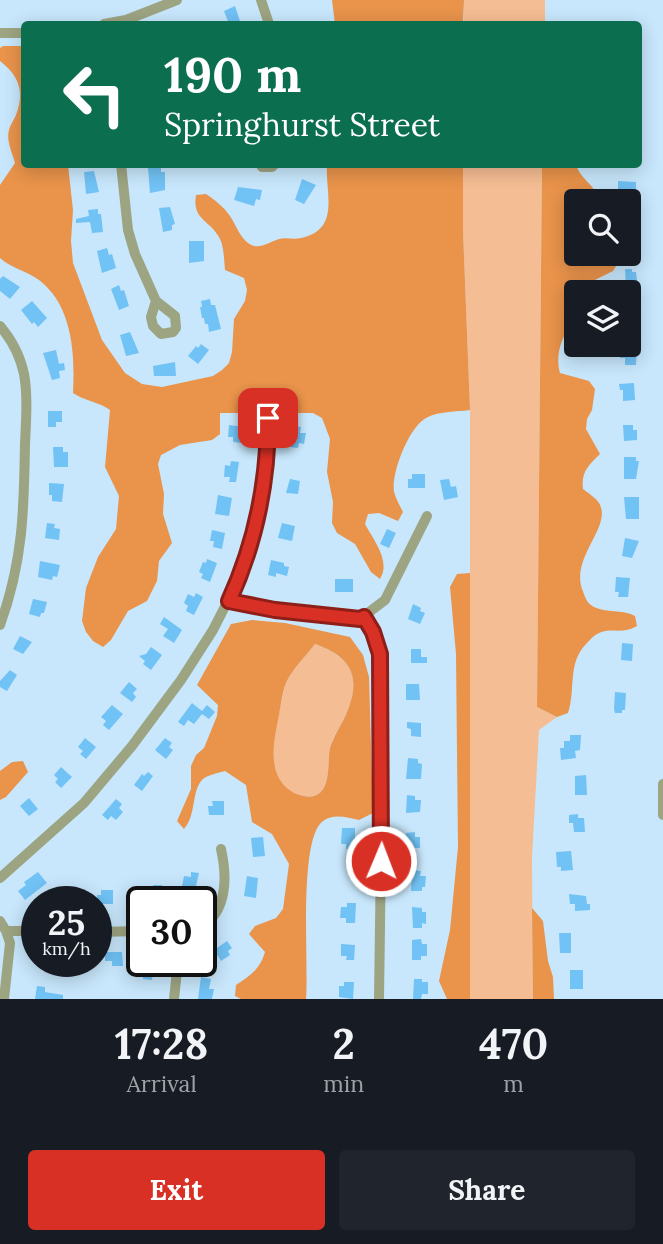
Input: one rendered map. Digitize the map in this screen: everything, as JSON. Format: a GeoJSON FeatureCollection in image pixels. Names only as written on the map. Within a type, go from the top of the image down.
{"type":"FeatureCollection","features":[{"type":"Feature","properties":{"kind":"street"},"geometry":{"type":"LineString","coordinates":[[120,21],[177,0]]}},
{"type":"Feature","properties":{"kind":"street"},"geometry":{"type":"LineString","coordinates":[[261,0],[268,21]]}},
{"type":"Feature","properties":{"kind":"street"},"geometry":{"type":"LineString","coordinates":[[0,33],[21,33]]}},
{"type":"Feature","properties":{"kind":"street"},"geometry":{"type":"LineString","coordinates":[[121,168],[128,230],[135,254],[156,301]]}},
{"type":"Feature","properties":{"kind":"street"},"geometry":{"type":"LineString","coordinates":[[0,326],[15,346],[23,372],[26,418],[20,556],[0,625]]}},
{"type":"Feature","properties":{"kind":"street"},"geometry":{"type":"LineString","coordinates":[[0,878],[84,803],[132,746],[181,680],[229,601],[244,567],[258,514],[268,440],[268,418]]}},
{"type":"Feature","properties":{"kind":"street"},"geometry":{"type":"LineString","coordinates":[[229,601],[335,618],[360,619],[384,600],[427,516]]}},
{"type":"Feature","properties":{"kind":"street"},"geometry":{"type":"LineString","coordinates":[[364,617],[373,632],[380,654],[382,779],[379,999]]}},
{"type":"Feature","properties":{"kind":"street"},"geometry":{"type":"LineString","coordinates":[[663,784],[663,815]]}},
{"type":"Feature","properties":{"kind":"street"},"geometry":{"type":"LineString","coordinates":[[217,908],[223,896],[225,880],[221,849]]}},
{"type":"Feature","properties":{"kind":"street"},"geometry":{"type":"LineString","coordinates":[[4,999],[9,943],[3,926],[21,929]]}},
{"type":"Feature","properties":{"kind":"street"},"geometry":{"type":"LineString","coordinates":[[174,999],[176,977]]}},
{"type":"Feature","properties":{"kind":"shaded area"},"geometry":{"type":"Polygon","coordinates":[[[332,0],[464,0],[463,21],[335,21],[332,0]]]}},
{"type":"Feature","properties":{"kind":"shaded area"},"geometry":{"type":"Polygon","coordinates":[[[464,0],[545,0],[545,21],[464,21],[464,0]]]}},
{"type":"Feature","properties":{"kind":"shaded area"},"geometry":{"type":"Polygon","coordinates":[[[21,46],[21,168],[68,168],[73,210],[73,263],[102,340],[125,373],[142,384],[162,387],[213,376],[229,363],[234,319],[245,301],[247,290],[244,278],[225,270],[221,240],[196,210],[196,195],[206,194],[216,201],[228,213],[245,240],[260,246],[282,238],[301,238],[322,227],[328,209],[327,168],[463,168],[470,410],[436,414],[420,423],[402,451],[395,474],[394,492],[403,512],[398,521],[379,513],[368,514],[365,524],[377,544],[384,565],[380,579],[371,572],[355,544],[337,533],[332,523],[333,502],[327,472],[330,439],[322,418],[313,413],[220,413],[220,434],[212,440],[180,445],[161,455],[158,464],[164,494],[163,514],[172,543],[159,561],[157,581],[147,601],[128,611],[111,640],[103,647],[93,641],[86,632],[82,621],[86,588],[98,557],[116,529],[119,496],[105,467],[110,410],[73,393],[70,332],[59,303],[39,280],[0,258],[0,185],[15,163],[8,134],[19,106],[20,91],[12,72],[0,61],[0,48],[21,46]]]}},
{"type":"Feature","properties":{"kind":"shaded area"},"geometry":{"type":"Polygon","coordinates":[[[463,168],[542,168],[537,707],[557,717],[539,730],[532,858],[533,999],[470,999],[470,410],[463,168]]]}},
{"type":"Feature","properties":{"kind":"shaded area"},"geometry":{"type":"Polygon","coordinates":[[[542,168],[578,168],[593,189],[564,189],[564,266],[616,266],[613,271],[595,280],[564,280],[564,336],[558,359],[560,373],[589,381],[595,389],[586,429],[600,454],[586,470],[583,478],[583,489],[598,501],[602,512],[601,522],[586,553],[580,577],[582,589],[591,605],[635,616],[637,626],[599,633],[586,644],[576,660],[568,713],[557,717],[537,707],[542,168]]]}},
{"type":"Feature","properties":{"kind":"shaded area"},"geometry":{"type":"Polygon","coordinates":[[[470,573],[470,999],[447,999],[439,981],[450,930],[458,847],[456,654],[450,587],[457,574],[470,573]]]}},
{"type":"Feature","properties":{"kind":"shaded area"},"geometry":{"type":"Polygon","coordinates":[[[252,620],[285,623],[350,637],[363,655],[369,677],[373,813],[359,820],[332,817],[323,821],[315,832],[307,876],[306,999],[241,999],[235,996],[236,985],[254,971],[265,952],[249,934],[255,926],[276,918],[283,909],[289,864],[272,834],[252,822],[246,785],[225,771],[203,779],[184,829],[177,821],[191,789],[191,766],[196,755],[204,748],[217,716],[218,705],[197,685],[231,624],[252,620]],[[315,644],[295,668],[285,687],[275,736],[274,758],[279,778],[294,793],[309,797],[320,793],[324,788],[330,748],[353,693],[351,672],[339,656],[315,644]]]}},
{"type":"Feature","properties":{"kind":"shaded area"},"geometry":{"type":"Polygon","coordinates":[[[315,644],[346,664],[351,672],[353,693],[331,744],[324,788],[320,793],[309,797],[293,793],[278,778],[274,747],[286,683],[315,644]]]}},
{"type":"Feature","properties":{"kind":"shaded area"},"geometry":{"type":"Polygon","coordinates":[[[23,761],[28,772],[6,797],[0,800],[0,771],[12,762],[23,761]]]}},
{"type":"Feature","properties":{"kind":"shaded area"},"geometry":{"type":"Polygon","coordinates":[[[532,908],[543,921],[554,999],[533,999],[532,908]]]}},
{"type":"Feature","properties":{"kind":"building"},"geometry":{"type":"Polygon","coordinates":[[[235,6],[240,21],[228,21],[224,11],[235,6]]]}},
{"type":"Feature","properties":{"kind":"building"},"geometry":{"type":"Polygon","coordinates":[[[148,168],[161,168],[161,172],[165,172],[165,190],[150,193],[148,168]]]}},
{"type":"Feature","properties":{"kind":"building"},"geometry":{"type":"Polygon","coordinates":[[[94,171],[99,192],[86,194],[84,172],[94,171]]]}},
{"type":"Feature","properties":{"kind":"building"},"geometry":{"type":"Polygon","coordinates":[[[302,179],[316,185],[304,204],[295,200],[302,179]]]}},
{"type":"Feature","properties":{"kind":"building"},"geometry":{"type":"Polygon","coordinates":[[[618,181],[636,182],[636,189],[618,189],[618,181]]]}},
{"type":"Feature","properties":{"kind":"building"},"geometry":{"type":"Polygon","coordinates":[[[238,187],[262,190],[260,200],[256,199],[254,206],[234,200],[238,187]]]}},
{"type":"Feature","properties":{"kind":"building"},"geometry":{"type":"Polygon","coordinates":[[[170,207],[175,224],[172,225],[172,230],[163,232],[159,208],[170,207]]]}},
{"type":"Feature","properties":{"kind":"building"},"geometry":{"type":"Polygon","coordinates":[[[98,209],[103,232],[92,233],[90,222],[76,223],[76,219],[89,216],[88,210],[98,209]]]}},
{"type":"Feature","properties":{"kind":"building"},"geometry":{"type":"Polygon","coordinates":[[[189,241],[204,241],[204,261],[189,263],[189,241]]]}},
{"type":"Feature","properties":{"kind":"building"},"geometry":{"type":"Polygon","coordinates":[[[107,248],[116,268],[102,273],[97,251],[107,248]]]}},
{"type":"Feature","properties":{"kind":"building"},"geometry":{"type":"Polygon","coordinates":[[[625,269],[636,272],[637,280],[626,280],[625,269]]]}},
{"type":"Feature","properties":{"kind":"building"},"geometry":{"type":"Polygon","coordinates":[[[3,276],[20,287],[10,299],[0,291],[0,279],[3,276]]]}},
{"type":"Feature","properties":{"kind":"building"},"geometry":{"type":"Polygon","coordinates":[[[119,285],[121,291],[124,290],[129,306],[119,310],[111,289],[119,285]]]}},
{"type":"Feature","properties":{"kind":"building"},"geometry":{"type":"Polygon","coordinates":[[[210,299],[211,305],[215,305],[221,329],[209,332],[200,307],[201,301],[210,299]]]}},
{"type":"Feature","properties":{"kind":"building"},"geometry":{"type":"Polygon","coordinates":[[[32,301],[47,318],[38,327],[34,322],[32,324],[21,310],[32,301]]]}},
{"type":"Feature","properties":{"kind":"building"},"geometry":{"type":"Polygon","coordinates":[[[130,332],[139,353],[126,356],[120,335],[130,332]]]}},
{"type":"Feature","properties":{"kind":"building"},"geometry":{"type":"Polygon","coordinates":[[[201,344],[209,350],[198,364],[188,356],[201,344]]]}},
{"type":"Feature","properties":{"kind":"building"},"geometry":{"type":"Polygon","coordinates":[[[56,350],[59,364],[64,363],[65,370],[59,371],[60,378],[52,380],[43,353],[56,350]]]}},
{"type":"Feature","properties":{"kind":"building"},"geometry":{"type":"Polygon","coordinates":[[[636,357],[636,365],[625,365],[625,358],[620,358],[636,357]]]}},
{"type":"Feature","properties":{"kind":"building"},"geometry":{"type":"Polygon","coordinates":[[[175,362],[176,376],[154,376],[153,366],[175,362]]]}},
{"type":"Feature","properties":{"kind":"building"},"geometry":{"type":"Polygon","coordinates":[[[634,383],[635,400],[623,401],[623,390],[620,390],[619,384],[634,383]]]}},
{"type":"Feature","properties":{"kind":"building"},"geometry":{"type":"Polygon","coordinates":[[[48,411],[62,411],[62,422],[56,422],[56,427],[48,427],[48,411]]]}},
{"type":"Feature","properties":{"kind":"building"},"geometry":{"type":"Polygon","coordinates":[[[229,425],[244,427],[242,443],[233,442],[233,437],[228,437],[229,425]]]}},
{"type":"Feature","properties":{"kind":"building"},"geometry":{"type":"Polygon","coordinates":[[[623,425],[633,425],[633,430],[637,430],[637,440],[624,441],[623,425]]]}},
{"type":"Feature","properties":{"kind":"building"},"geometry":{"type":"Polygon","coordinates":[[[293,426],[301,427],[300,433],[306,433],[304,444],[299,443],[298,448],[290,447],[293,426]]]}},
{"type":"Feature","properties":{"kind":"building"},"geometry":{"type":"Polygon","coordinates":[[[53,447],[63,447],[63,452],[68,452],[68,467],[54,467],[53,447]]]}},
{"type":"Feature","properties":{"kind":"building"},"geometry":{"type":"Polygon","coordinates":[[[624,457],[636,457],[636,461],[639,461],[636,479],[624,479],[624,457]]]}},
{"type":"Feature","properties":{"kind":"building"},"geometry":{"type":"Polygon","coordinates":[[[231,461],[239,462],[236,482],[229,482],[230,477],[224,477],[225,465],[230,466],[231,461]]]}},
{"type":"Feature","properties":{"kind":"building"},"geometry":{"type":"Polygon","coordinates":[[[412,474],[425,474],[425,488],[408,488],[408,479],[412,479],[412,474]]]}},
{"type":"Feature","properties":{"kind":"building"},"geometry":{"type":"Polygon","coordinates":[[[290,479],[300,481],[298,494],[286,493],[290,479]]]}},
{"type":"Feature","properties":{"kind":"building"},"geometry":{"type":"Polygon","coordinates":[[[449,479],[451,487],[456,486],[458,497],[444,500],[440,480],[449,479]]]}},
{"type":"Feature","properties":{"kind":"building"},"geometry":{"type":"Polygon","coordinates":[[[49,483],[64,484],[62,502],[52,501],[49,483]]]}},
{"type":"Feature","properties":{"kind":"building"},"geometry":{"type":"Polygon","coordinates":[[[218,495],[232,498],[229,516],[215,514],[218,495]]]}},
{"type":"Feature","properties":{"kind":"building"},"geometry":{"type":"Polygon","coordinates":[[[624,497],[639,497],[639,519],[626,519],[624,497]]]}},
{"type":"Feature","properties":{"kind":"building"},"geometry":{"type":"Polygon","coordinates":[[[47,523],[55,524],[54,528],[60,529],[59,540],[45,538],[47,523]]]}},
{"type":"Feature","properties":{"kind":"building"},"geometry":{"type":"Polygon","coordinates":[[[282,523],[295,526],[292,541],[278,538],[282,523]]]}},
{"type":"Feature","properties":{"kind":"building"},"geometry":{"type":"Polygon","coordinates":[[[387,529],[396,533],[389,548],[380,544],[387,529]]]}},
{"type":"Feature","properties":{"kind":"building"},"geometry":{"type":"Polygon","coordinates":[[[212,530],[225,533],[222,549],[213,547],[214,541],[210,541],[212,530]]]}},
{"type":"Feature","properties":{"kind":"building"},"geometry":{"type":"Polygon","coordinates":[[[625,538],[639,541],[632,558],[622,556],[625,538]]]}},
{"type":"Feature","properties":{"kind":"building"},"geometry":{"type":"Polygon","coordinates":[[[207,559],[217,563],[210,582],[201,578],[203,574],[199,572],[207,559]]]}},
{"type":"Feature","properties":{"kind":"building"},"geometry":{"type":"Polygon","coordinates":[[[271,560],[289,567],[287,576],[276,573],[276,577],[268,575],[271,560]]]}},
{"type":"Feature","properties":{"kind":"building"},"geometry":{"type":"Polygon","coordinates":[[[40,561],[60,565],[57,577],[53,576],[52,580],[38,577],[40,561]]]}},
{"type":"Feature","properties":{"kind":"building"},"geometry":{"type":"Polygon","coordinates":[[[616,577],[630,578],[628,597],[618,597],[619,592],[615,592],[616,577]]]}},
{"type":"Feature","properties":{"kind":"building"},"geometry":{"type":"Polygon","coordinates":[[[335,579],[353,579],[353,592],[335,592],[335,579]]]}},
{"type":"Feature","properties":{"kind":"building"},"geometry":{"type":"Polygon","coordinates":[[[196,593],[203,597],[194,615],[186,611],[188,606],[184,603],[188,594],[194,597],[196,593]]]}},
{"type":"Feature","properties":{"kind":"building"},"geometry":{"type":"Polygon","coordinates":[[[33,599],[47,602],[40,617],[29,614],[33,599]]]}},
{"type":"Feature","properties":{"kind":"building"},"geometry":{"type":"Polygon","coordinates":[[[413,604],[425,613],[420,624],[408,619],[413,604]]]}},
{"type":"Feature","properties":{"kind":"building"},"geometry":{"type":"Polygon","coordinates":[[[164,617],[182,630],[174,643],[163,636],[168,629],[160,624],[164,617]]]}},
{"type":"Feature","properties":{"kind":"building"},"geometry":{"type":"Polygon","coordinates":[[[20,636],[32,642],[23,654],[13,649],[20,636]]]}},
{"type":"Feature","properties":{"kind":"building"},"geometry":{"type":"Polygon","coordinates":[[[622,643],[633,644],[632,661],[621,660],[622,643]]]}},
{"type":"Feature","properties":{"kind":"building"},"geometry":{"type":"Polygon","coordinates":[[[151,647],[162,655],[151,670],[143,664],[145,661],[139,656],[146,654],[151,647]]]}},
{"type":"Feature","properties":{"kind":"building"},"geometry":{"type":"Polygon","coordinates":[[[411,649],[421,649],[421,657],[427,657],[427,663],[411,663],[411,649]]]}},
{"type":"Feature","properties":{"kind":"building"},"geometry":{"type":"Polygon","coordinates":[[[10,670],[17,675],[7,691],[0,687],[0,681],[10,670]]]}},
{"type":"Feature","properties":{"kind":"building"},"geometry":{"type":"Polygon","coordinates":[[[129,682],[137,689],[133,693],[136,697],[132,702],[120,693],[129,682]]]}},
{"type":"Feature","properties":{"kind":"building"},"geometry":{"type":"Polygon","coordinates":[[[406,684],[419,684],[420,700],[406,700],[406,684]]]}},
{"type":"Feature","properties":{"kind":"building"},"geometry":{"type":"Polygon","coordinates":[[[615,692],[626,693],[625,710],[622,710],[622,713],[615,713],[615,692]]]}},
{"type":"Feature","properties":{"kind":"building"},"geometry":{"type":"Polygon","coordinates":[[[192,703],[202,711],[207,705],[215,712],[209,719],[202,714],[194,724],[188,720],[184,726],[178,722],[192,703]]]}},
{"type":"Feature","properties":{"kind":"building"},"geometry":{"type":"Polygon","coordinates":[[[112,705],[123,714],[109,730],[103,725],[106,721],[101,717],[112,705]]]}},
{"type":"Feature","properties":{"kind":"building"},"geometry":{"type":"Polygon","coordinates":[[[407,722],[421,723],[421,737],[411,736],[407,722]]]}},
{"type":"Feature","properties":{"kind":"building"},"geometry":{"type":"Polygon","coordinates":[[[570,735],[581,735],[580,750],[575,751],[576,758],[561,760],[560,748],[564,748],[564,741],[570,741],[570,735]]]}},
{"type":"Feature","properties":{"kind":"building"},"geometry":{"type":"Polygon","coordinates":[[[85,738],[96,747],[86,759],[80,754],[83,751],[78,747],[85,738]]]}},
{"type":"Feature","properties":{"kind":"building"},"geometry":{"type":"Polygon","coordinates":[[[165,738],[172,743],[169,747],[173,750],[166,759],[155,750],[165,738]]]}},
{"type":"Feature","properties":{"kind":"building"},"geometry":{"type":"Polygon","coordinates":[[[408,758],[418,759],[418,763],[422,764],[421,779],[406,779],[408,758]]]}},
{"type":"Feature","properties":{"kind":"building"},"geometry":{"type":"Polygon","coordinates":[[[61,767],[72,777],[61,788],[55,782],[58,779],[54,775],[61,767]]]}},
{"type":"Feature","properties":{"kind":"building"},"geometry":{"type":"Polygon","coordinates":[[[148,772],[153,776],[142,791],[134,785],[142,774],[144,776],[148,772]]]}},
{"type":"Feature","properties":{"kind":"building"},"geometry":{"type":"Polygon","coordinates":[[[586,775],[587,795],[575,795],[575,776],[586,775]]]}},
{"type":"Feature","properties":{"kind":"building"},"geometry":{"type":"Polygon","coordinates":[[[407,795],[421,800],[420,812],[406,813],[407,795]]]}},
{"type":"Feature","properties":{"kind":"building"},"geometry":{"type":"Polygon","coordinates":[[[29,798],[38,809],[29,816],[20,806],[29,798]]]}},
{"type":"Feature","properties":{"kind":"building"},"geometry":{"type":"Polygon","coordinates":[[[116,799],[122,804],[119,808],[123,812],[116,820],[111,816],[108,820],[102,815],[116,799]]]}},
{"type":"Feature","properties":{"kind":"building"},"geometry":{"type":"Polygon","coordinates":[[[212,801],[224,801],[224,815],[209,815],[208,806],[213,806],[212,801]]]}},
{"type":"Feature","properties":{"kind":"building"},"geometry":{"type":"Polygon","coordinates":[[[578,814],[578,818],[584,818],[585,832],[574,832],[573,823],[569,823],[569,815],[578,814]]]}},
{"type":"Feature","properties":{"kind":"building"},"geometry":{"type":"Polygon","coordinates":[[[342,828],[355,828],[355,849],[346,849],[346,844],[341,844],[342,828]]]}},
{"type":"Feature","properties":{"kind":"building"},"geometry":{"type":"Polygon","coordinates":[[[415,832],[415,837],[420,837],[420,848],[412,848],[412,856],[405,856],[406,833],[415,832]]]}},
{"type":"Feature","properties":{"kind":"building"},"geometry":{"type":"Polygon","coordinates":[[[263,837],[265,856],[253,857],[251,838],[263,837]]]}},
{"type":"Feature","properties":{"kind":"building"},"geometry":{"type":"Polygon","coordinates":[[[571,851],[573,870],[561,871],[561,867],[557,867],[556,852],[571,851]]]}},
{"type":"Feature","properties":{"kind":"building"},"geometry":{"type":"Polygon","coordinates":[[[412,870],[421,871],[420,876],[426,876],[422,891],[411,891],[412,870]]]}},
{"type":"Feature","properties":{"kind":"building"},"geometry":{"type":"Polygon","coordinates":[[[38,872],[47,883],[43,886],[25,886],[24,882],[38,872]]]}},
{"type":"Feature","properties":{"kind":"building"},"geometry":{"type":"Polygon","coordinates":[[[191,872],[199,873],[196,886],[182,886],[184,876],[191,877],[191,872]]]}},
{"type":"Feature","properties":{"kind":"building"},"geometry":{"type":"Polygon","coordinates":[[[247,876],[258,878],[256,898],[244,896],[247,876]]]}},
{"type":"Feature","properties":{"kind":"building"},"geometry":{"type":"Polygon","coordinates":[[[569,894],[586,896],[590,910],[575,911],[575,904],[570,904],[569,894]]]}},
{"type":"Feature","properties":{"kind":"building"},"geometry":{"type":"Polygon","coordinates":[[[347,903],[356,903],[355,923],[346,923],[346,918],[340,918],[341,907],[347,907],[347,903]]]}},
{"type":"Feature","properties":{"kind":"building"},"geometry":{"type":"Polygon","coordinates":[[[412,907],[422,908],[422,912],[426,912],[426,924],[422,923],[422,928],[413,928],[412,907]]]}},
{"type":"Feature","properties":{"kind":"building"},"geometry":{"type":"Polygon","coordinates":[[[559,933],[571,933],[571,953],[560,953],[559,933]]]}},
{"type":"Feature","properties":{"kind":"building"},"geometry":{"type":"Polygon","coordinates":[[[421,939],[422,944],[427,944],[427,956],[421,956],[421,960],[412,960],[412,940],[421,939]]]}},
{"type":"Feature","properties":{"kind":"building"},"geometry":{"type":"Polygon","coordinates":[[[227,941],[232,948],[228,951],[230,955],[221,961],[217,948],[227,941]]]}},
{"type":"Feature","properties":{"kind":"building"},"geometry":{"type":"Polygon","coordinates":[[[341,944],[355,945],[354,960],[346,960],[347,956],[341,956],[341,944]]]}},
{"type":"Feature","properties":{"kind":"building"},"geometry":{"type":"Polygon","coordinates":[[[112,952],[122,952],[123,966],[112,966],[112,952]]]}},
{"type":"Feature","properties":{"kind":"building"},"geometry":{"type":"Polygon","coordinates":[[[570,970],[583,970],[583,989],[570,989],[570,970]]]}},
{"type":"Feature","properties":{"kind":"building"},"geometry":{"type":"Polygon","coordinates":[[[201,977],[211,979],[209,989],[214,989],[212,999],[198,999],[201,977]]]}},
{"type":"Feature","properties":{"kind":"building"},"geometry":{"type":"Polygon","coordinates":[[[414,979],[428,982],[428,994],[422,994],[421,999],[413,999],[414,979]]]}},
{"type":"Feature","properties":{"kind":"building"},"geometry":{"type":"Polygon","coordinates":[[[344,982],[354,982],[353,999],[339,997],[339,986],[344,986],[344,982]]]}},
{"type":"Feature","properties":{"kind":"building"},"geometry":{"type":"Polygon","coordinates":[[[37,986],[45,987],[45,992],[63,995],[63,999],[35,999],[37,986]]]}},
{"type":"Feature","properties":{"kind":"route"},"geometry":{"type":"LineString","coordinates":[[268,418],[268,440],[258,514],[244,567],[229,601],[335,618],[364,617],[373,632],[380,654],[381,861]]}}]}
